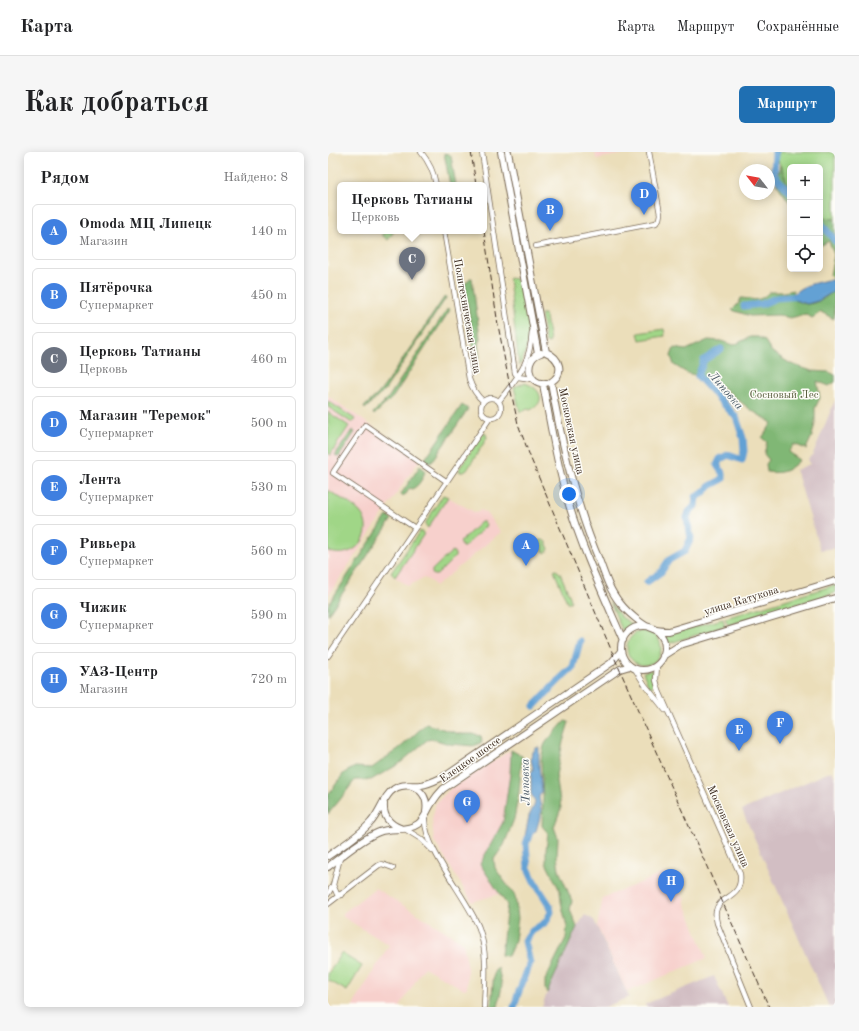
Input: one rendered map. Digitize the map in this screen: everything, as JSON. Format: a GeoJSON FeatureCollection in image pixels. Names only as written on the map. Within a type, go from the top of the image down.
{"type":"FeatureCollection","features":[{"type":"Feature","properties":{"kind":"main road"},"geometry":{"type":"LineString","coordinates":[[502,152],[538,354]]}},
{"type":"Feature","properties":{"kind":"main road"},"geometry":{"type":"LineString","coordinates":[[508,152],[546,352],[538,354],[532,359],[529,368],[532,379]]}},
{"type":"Feature","properties":{"kind":"main road","name":"Московская улица"},"geometry":{"type":"LineString","coordinates":[[546,352],[554,356],[559,365],[559,372],[551,382],[568,468],[576,498],[594,548],[610,588],[620,603],[633,616],[653,629]]}},
{"type":"Feature","properties":{"kind":"main road","name":"Московская улица"},"geometry":{"type":"LineString","coordinates":[[532,379],[543,384],[566,498],[596,577],[623,640]]}},
{"type":"Feature","properties":{"kind":"main road"},"geometry":{"type":"LineString","coordinates":[[543,384],[551,382]]}},
{"type":"Feature","properties":{"kind":"main road","name":"улица Катукова"},"geometry":{"type":"LineString","coordinates":[[653,629],[669,632],[835,582]]}},
{"type":"Feature","properties":{"kind":"main road"},"geometry":{"type":"LineString","coordinates":[[663,656],[680,645],[835,598]]}},
{"type":"Feature","properties":{"kind":"main road"},"geometry":{"type":"LineString","coordinates":[[641,627],[653,629],[664,641],[665,647],[663,656],[657,665],[648,670],[633,668],[624,660],[621,652],[623,640],[626,635],[635,628],[641,627]]}},
{"type":"Feature","properties":{"kind":"main road","name":"Елецкое шоссе"},"geometry":{"type":"LineString","coordinates":[[328,856],[370,824],[379,812],[389,793],[394,788],[429,783],[446,775],[611,663],[621,652]]}},
{"type":"Feature","properties":{"kind":"main road","name":"Елецкое шоссе"},"geometry":{"type":"LineString","coordinates":[[328,867],[378,832],[411,828],[418,824],[437,796],[448,785],[620,669],[633,668]]}},
{"type":"Feature","properties":{"kind":"main road"},"geometry":{"type":"LineString","coordinates":[[408,785],[415,787],[423,795],[426,801],[426,814]]}},
{"type":"Feature","properties":{"kind":"main road"},"geometry":{"type":"LineString","coordinates":[[385,799],[384,809],[387,819],[395,826],[404,828]]}},
{"type":"Feature","properties":{"kind":"street"},"geometry":{"type":"LineString","coordinates":[[422,152],[435,176],[436,182]]}},
{"type":"Feature","properties":{"kind":"street"},"geometry":{"type":"LineString","coordinates":[[482,152],[486,182]]}},
{"type":"Feature","properties":{"kind":"street"},"geometry":{"type":"LineString","coordinates":[[536,246],[656,223],[660,214],[649,152]]}},
{"type":"Feature","properties":{"kind":"street"},"geometry":{"type":"LineString","coordinates":[[487,185],[515,373],[518,377],[532,379]]}},
{"type":"Feature","properties":{"kind":"street","name":"Политехническая улица"},"geometry":{"type":"LineString","coordinates":[[445,234],[469,379],[472,388],[483,402]]}},
{"type":"Feature","properties":{"kind":"street"},"geometry":{"type":"LineString","coordinates":[[499,401],[518,377],[525,365],[532,340],[533,324]]}},
{"type":"Feature","properties":{"kind":"street"},"geometry":{"type":"LineString","coordinates":[[525,365],[532,359]]}},
{"type":"Feature","properties":{"kind":"street"},"geometry":{"type":"LineString","coordinates":[[490,418],[481,411],[480,408],[483,402],[489,398],[499,401]]}},
{"type":"Feature","properties":{"kind":"street"},"geometry":{"type":"LineString","coordinates":[[328,656],[371,590],[490,418],[496,416],[500,411],[501,408],[499,401]]}},
{"type":"Feature","properties":{"kind":"street"},"geometry":{"type":"LineString","coordinates":[[415,528],[333,473],[365,425],[446,481]]}},
{"type":"Feature","properties":{"kind":"street","name":"Московская улица"},"geometry":{"type":"LineString","coordinates":[[657,665],[656,680],[659,691],[740,874],[741,883],[737,890],[718,905],[715,915],[751,1007]]}},
{"type":"Feature","properties":{"kind":"street","name":"Московская улица"},"geometry":{"type":"LineString","coordinates":[[633,668],[669,715]]}},
{"type":"Feature","properties":{"kind":"street"},"geometry":{"type":"LineString","coordinates":[[426,814],[426,830],[436,854],[470,909],[479,928],[484,955],[484,1007]]}},
{"type":"Feature","properties":{"kind":"street"},"geometry":{"type":"LineString","coordinates":[[404,828],[421,838],[436,854]]}},
{"type":"Feature","properties":{"kind":"street"},"geometry":{"type":"LineString","coordinates":[[328,894],[333,885],[340,858]]}},
{"type":"Feature","properties":{"kind":"street"},"geometry":{"type":"LineString","coordinates":[[328,904],[379,865],[382,864],[392,868]]}},
{"type":"Feature","properties":{"kind":"street"},"geometry":{"type":"LineString","coordinates":[[333,885],[337,894],[341,895]]}},
{"type":"Feature","properties":{"kind":"shaded area"},"geometry":{"type":"Polygon","coordinates":[[[595,152],[635,152],[596,159],[595,152]]]}},
{"type":"Feature","properties":{"kind":"shaded area"},"geometry":{"type":"Polygon","coordinates":[[[328,396],[420,459],[328,596],[328,396]]]}},
{"type":"Feature","properties":{"kind":"shaded area"},"geometry":{"type":"Polygon","coordinates":[[[835,400],[835,548],[820,550],[796,470],[810,464],[808,459],[813,454],[835,400]]]}},
{"type":"Feature","properties":{"kind":"shaded area"},"geometry":{"type":"Polygon","coordinates":[[[448,497],[476,513],[481,510],[485,512],[501,532],[435,587],[432,582],[424,578],[408,586],[395,577],[448,497]]]}},
{"type":"Feature","properties":{"kind":"shaded area"},"geometry":{"type":"Polygon","coordinates":[[[511,750],[510,774],[503,822],[480,864],[499,894],[472,902],[434,841],[432,819],[436,803],[451,788],[511,750]]]}},
{"type":"Feature","properties":{"kind":"shaded area"},"geometry":{"type":"Polygon","coordinates":[[[832,771],[835,777],[835,1007],[829,1007],[742,810],[832,771]]]}},
{"type":"Feature","properties":{"kind":"shaded area"},"geometry":{"type":"Polygon","coordinates":[[[664,873],[673,895],[681,892],[684,897],[684,901],[707,958],[627,992],[597,926],[603,898],[664,873]]]}},
{"type":"Feature","properties":{"kind":"shaded area"},"geometry":{"type":"Polygon","coordinates":[[[375,888],[463,942],[467,963],[467,988],[463,989],[424,967],[400,1007],[352,1007],[389,945],[343,917],[343,913],[375,888]]]}},
{"type":"Feature","properties":{"kind":"shaded area"},"geometry":{"type":"Polygon","coordinates":[[[585,915],[594,920],[629,997],[605,1007],[542,1007],[577,927],[585,915]]]}},
{"type":"Feature","properties":{"kind":"shaded area"},"geometry":{"type":"Polygon","coordinates":[[[714,976],[728,1007],[646,1007],[645,1004],[714,976]]]}},
{"type":"Feature","properties":{"kind":"green space"},"geometry":{"type":"Polygon","coordinates":[[[779,152],[835,152],[835,219],[823,218],[823,164],[787,164],[787,182],[777,158],[779,152]]]}},
{"type":"Feature","properties":{"kind":"green space"},"geometry":{"type":"Polygon","coordinates":[[[444,153],[451,156],[455,182],[449,182],[444,153]]]}},
{"type":"Feature","properties":{"kind":"green space"},"geometry":{"type":"Polygon","coordinates":[[[780,165],[787,182],[787,199],[776,183],[780,165]]]}},
{"type":"Feature","properties":{"kind":"green space"},"geometry":{"type":"Polygon","coordinates":[[[823,218],[835,219],[835,279],[830,275],[834,255],[829,241],[823,244],[823,218]]]}},
{"type":"Feature","properties":{"kind":"green space"},"geometry":{"type":"Polygon","coordinates":[[[382,234],[392,234],[388,240],[382,234]]]}},
{"type":"Feature","properties":{"kind":"green space"},"geometry":{"type":"Polygon","coordinates":[[[470,278],[472,278],[480,338],[478,344],[480,358],[475,359],[465,284],[470,278]]]}},
{"type":"Feature","properties":{"kind":"green space"},"geometry":{"type":"Polygon","coordinates":[[[509,278],[516,279],[519,282],[528,310],[529,327],[527,343],[523,359],[519,366],[509,278]]]}},
{"type":"Feature","properties":{"kind":"green space"},"geometry":{"type":"Polygon","coordinates":[[[835,287],[834,319],[821,312],[812,318],[806,314],[790,318],[779,315],[750,316],[732,310],[739,303],[741,298],[756,300],[762,298],[769,292],[784,292],[793,290],[794,300],[805,304],[811,304],[827,296],[835,287]]]}},
{"type":"Feature","properties":{"kind":"green space"},"geometry":{"type":"Polygon","coordinates":[[[445,296],[446,298],[385,390],[365,409],[364,407],[385,385],[445,296]]]}},
{"type":"Feature","properties":{"kind":"green space"},"geometry":{"type":"Polygon","coordinates":[[[448,308],[450,310],[393,397],[374,415],[373,413],[388,398],[448,308]]]}},
{"type":"Feature","properties":{"kind":"green space"},"geometry":{"type":"Polygon","coordinates":[[[541,314],[544,314],[546,317],[550,342],[548,343],[545,341],[541,314]]]}},
{"type":"Feature","properties":{"kind":"green space"},"geometry":{"type":"Polygon","coordinates":[[[664,329],[665,336],[640,340],[638,333],[664,329]]]}},
{"type":"Feature","properties":{"kind":"green space","name":"Сосновый Лес"},"geometry":{"type":"Polygon","coordinates":[[[750,337],[758,337],[765,341],[772,352],[791,364],[812,371],[829,372],[835,375],[835,382],[829,386],[817,381],[820,398],[815,408],[815,423],[812,436],[806,449],[794,444],[788,452],[800,460],[789,469],[777,473],[767,472],[766,464],[769,460],[764,454],[767,442],[762,438],[772,423],[751,410],[721,386],[687,373],[674,365],[671,356],[674,348],[686,350],[708,340],[721,341],[734,345],[750,337]]]}},
{"type":"Feature","properties":{"kind":"green space"},"geometry":{"type":"Polygon","coordinates":[[[524,383],[530,385],[538,391],[540,399],[536,407],[520,412],[514,387],[524,383]]]}},
{"type":"Feature","properties":{"kind":"green space"},"geometry":{"type":"Polygon","coordinates":[[[328,401],[355,419],[352,423],[328,407],[328,401]]]}},
{"type":"Feature","properties":{"kind":"green space"},"geometry":{"type":"Polygon","coordinates":[[[462,405],[468,409],[432,462],[429,463],[425,461],[425,459],[462,405]]]}},
{"type":"Feature","properties":{"kind":"green space"},"geometry":{"type":"Polygon","coordinates":[[[328,412],[349,426],[330,455],[328,454],[328,412]]]}},
{"type":"Feature","properties":{"kind":"green space"},"geometry":{"type":"Polygon","coordinates":[[[352,430],[355,432],[339,457],[335,455],[352,430]]]}},
{"type":"Feature","properties":{"kind":"green space"},"geometry":{"type":"Polygon","coordinates":[[[483,433],[486,434],[487,438],[467,470],[460,472],[459,469],[483,433]]]}},
{"type":"Feature","properties":{"kind":"green space"},"geometry":{"type":"Polygon","coordinates":[[[420,466],[425,470],[421,481],[415,488],[410,488],[406,494],[402,496],[401,494],[420,466]]]}},
{"type":"Feature","properties":{"kind":"green space"},"geometry":{"type":"Polygon","coordinates":[[[328,490],[356,508],[363,516],[366,525],[366,533],[363,540],[358,546],[344,553],[328,551],[328,490]]]}},
{"type":"Feature","properties":{"kind":"green space"},"geometry":{"type":"Polygon","coordinates":[[[443,495],[448,497],[428,528],[425,524],[443,495]]]}},
{"type":"Feature","properties":{"kind":"green space"},"geometry":{"type":"Polygon","coordinates":[[[387,516],[392,519],[328,615],[328,605],[387,516]]]}},
{"type":"Feature","properties":{"kind":"green space"},"geometry":{"type":"Polygon","coordinates":[[[481,522],[486,524],[485,527],[464,547],[462,547],[460,542],[481,522]]]}},
{"type":"Feature","properties":{"kind":"green space"},"geometry":{"type":"Polygon","coordinates":[[[420,531],[424,534],[395,577],[391,573],[420,531]]]}},
{"type":"Feature","properties":{"kind":"green space"},"geometry":{"type":"Polygon","coordinates":[[[543,540],[546,542],[549,549],[544,553],[539,541],[543,540]]]}},
{"type":"Feature","properties":{"kind":"green space"},"geometry":{"type":"Polygon","coordinates":[[[453,551],[455,557],[437,575],[433,575],[432,570],[453,551]]]}},
{"type":"Feature","properties":{"kind":"green space"},"geometry":{"type":"Polygon","coordinates":[[[556,570],[560,573],[570,597],[571,601],[568,604],[554,571],[556,570]]]}},
{"type":"Feature","properties":{"kind":"green space"},"geometry":{"type":"Polygon","coordinates":[[[835,585],[835,593],[728,625],[725,618],[835,585]]]}},
{"type":"Feature","properties":{"kind":"green space"},"geometry":{"type":"Polygon","coordinates":[[[610,602],[620,616],[633,625],[628,627],[623,632],[610,602]]]}},
{"type":"Feature","properties":{"kind":"green space"},"geometry":{"type":"Polygon","coordinates":[[[723,619],[725,626],[667,644],[665,636],[667,634],[723,619]]]}},
{"type":"Feature","properties":{"kind":"green space"},"geometry":{"type":"Polygon","coordinates":[[[641,631],[647,631],[656,636],[660,642],[660,654],[656,660],[647,665],[641,665],[632,660],[627,651],[627,645],[632,636],[641,631]]]}},
{"type":"Feature","properties":{"kind":"green space"},"geometry":{"type":"Polygon","coordinates":[[[653,670],[653,685],[651,688],[648,685],[643,672],[653,670]]]}},
{"type":"Feature","properties":{"kind":"green space"},"geometry":{"type":"Polygon","coordinates":[[[565,721],[569,722],[556,775],[561,808],[554,827],[558,838],[557,856],[559,870],[572,901],[570,910],[577,927],[547,993],[545,989],[545,980],[566,938],[567,927],[560,891],[546,863],[548,833],[542,826],[543,797],[541,760],[546,742],[565,721]]]}},
{"type":"Feature","properties":{"kind":"green space"},"geometry":{"type":"Polygon","coordinates":[[[426,724],[460,734],[473,734],[481,736],[482,742],[474,746],[449,744],[433,739],[427,740],[399,764],[371,780],[355,780],[328,814],[328,795],[344,773],[355,767],[372,768],[402,746],[426,724]]]}},
{"type":"Feature","properties":{"kind":"green space"},"geometry":{"type":"Polygon","coordinates":[[[511,750],[522,756],[519,792],[514,819],[504,845],[494,859],[495,868],[515,896],[518,918],[515,940],[508,956],[501,955],[507,905],[480,864],[503,822],[510,774],[511,750]]]}},
{"type":"Feature","properties":{"kind":"green space"},"geometry":{"type":"Polygon","coordinates":[[[341,953],[362,966],[347,991],[328,980],[328,974],[341,953]]]}},
{"type":"Feature","properties":{"kind":"green space"},"geometry":{"type":"Polygon","coordinates":[[[498,967],[502,985],[498,1007],[491,1007],[494,972],[498,967]]]}},
{"type":"Feature","properties":{"kind":"water"},"geometry":{"type":"Polygon","coordinates":[[[827,280],[835,280],[833,292],[818,301],[807,304],[794,300],[793,295],[800,289],[808,285],[827,280]]]}},
{"type":"Feature","properties":{"kind":"water"},"geometry":{"type":"Polygon","coordinates":[[[539,747],[539,766],[542,791],[539,797],[541,814],[536,831],[528,838],[525,836],[529,816],[535,801],[531,794],[531,774],[533,769],[531,760],[533,752],[539,747]]]}},
{"type":"Feature","properties":{"kind":"waterway","name":"Липовка"},"geometry":{"type":"LineString","coordinates":[[775,152],[774,175],[787,189]]}},
{"type":"Feature","properties":{"kind":"waterway","name":"Липовка"},"geometry":{"type":"LineString","coordinates":[[823,226],[835,241]]}},
{"type":"Feature","properties":{"kind":"waterway","name":"Липовка"},"geometry":{"type":"LineString","coordinates":[[744,306],[762,304],[776,298],[802,296]]}},
{"type":"Feature","properties":{"kind":"waterway","name":"Липовка"},"geometry":{"type":"LineString","coordinates":[[647,582],[661,572],[669,560],[685,551],[691,538],[687,518],[689,512],[695,506],[696,497],[702,494],[710,486],[723,479],[723,474],[717,465],[720,459],[728,455],[742,460],[744,451],[743,438],[736,417],[698,376],[704,360],[721,349]]}},
{"type":"Feature","properties":{"kind":"waterway","name":"Липовка"},"geometry":{"type":"LineString","coordinates":[[534,706],[573,667],[580,641]]}},
{"type":"Feature","properties":{"kind":"waterway","name":"Липовка"},"geometry":{"type":"LineString","coordinates":[[514,1007],[530,963],[525,941],[532,931],[546,922],[551,912],[550,906],[534,881],[528,868],[526,844],[531,829]]}},
{"type":"Feature","properties":{"kind":"railway"},"geometry":{"type":"LineString","coordinates":[[471,152],[476,182]]}},
{"type":"Feature","properties":{"kind":"railway"},"geometry":{"type":"LineString","coordinates":[[484,234],[498,325],[518,424],[531,459],[615,659],[769,1007]]}},
{"type":"Feature","properties":{"kind":"place","name":"Магазин \"Теремок\""},"geometry":{"type":"Point","coordinates":[644,215]}},
{"type":"Feature","properties":{"kind":"place","name":"Пятёрочка"},"geometry":{"type":"Point","coordinates":[550,231]}},
{"type":"Feature","properties":{"kind":"place","name":"Церковь Татианы"},"geometry":{"type":"Point","coordinates":[412,280]}},
{"type":"Feature","properties":{"kind":"place","name":"Omoda МЦ Липецк"},"geometry":{"type":"Point","coordinates":[526,566]}},
{"type":"Feature","properties":{"kind":"place","name":"Ривьера"},"geometry":{"type":"Point","coordinates":[780,744]}},
{"type":"Feature","properties":{"kind":"place","name":"Лента"},"geometry":{"type":"Point","coordinates":[739,751]}},
{"type":"Feature","properties":{"kind":"place","name":"Чижик"},"geometry":{"type":"Point","coordinates":[467,823]}},
{"type":"Feature","properties":{"kind":"place","name":"УАЗ-Центр"},"geometry":{"type":"Point","coordinates":[671,902]}}]}
